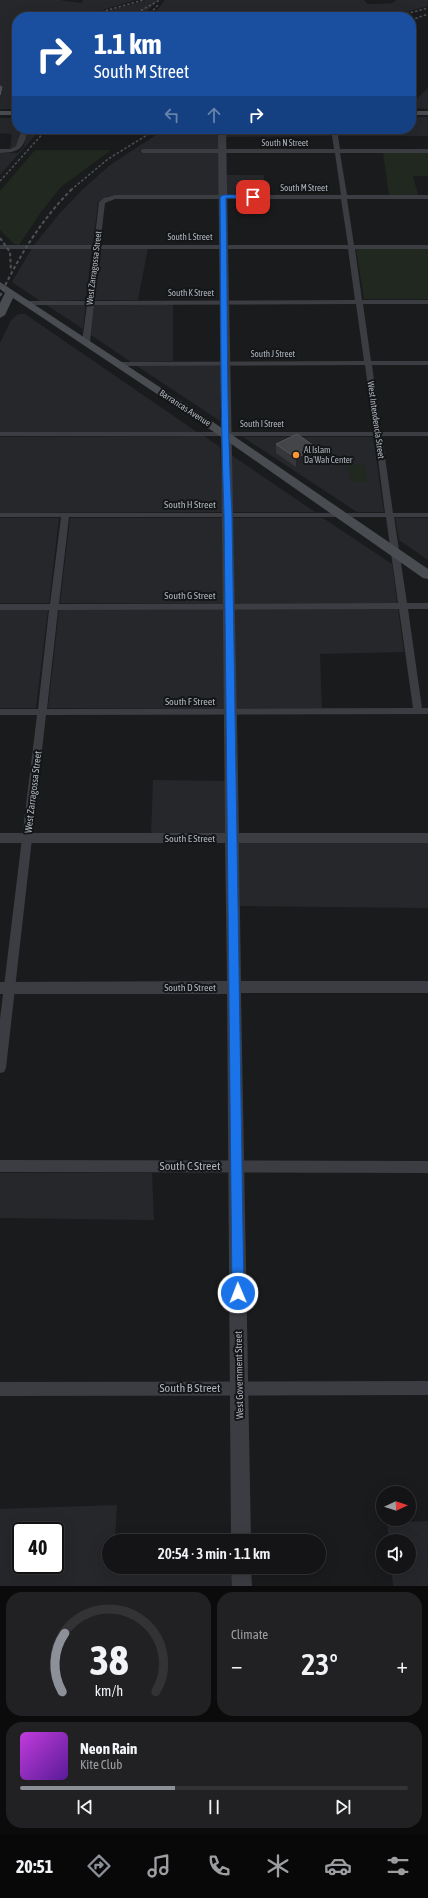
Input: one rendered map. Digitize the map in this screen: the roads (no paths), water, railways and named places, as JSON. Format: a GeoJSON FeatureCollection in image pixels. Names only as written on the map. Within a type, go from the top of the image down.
{"type":"FeatureCollection","features":[{"type":"Feature","properties":{"kind":"main road"},"geometry":{"type":"LineString","coordinates":[[0,113],[12,113]]}},
{"type":"Feature","properties":{"kind":"main road"},"geometry":{"type":"LineString","coordinates":[[416,113],[428,113]]}},
{"type":"Feature","properties":{"kind":"main road","name":"Barrancas Avenue"},"geometry":{"type":"LineString","coordinates":[[0,285],[224,434],[428,575]]}},
{"type":"Feature","properties":{"kind":"main road"},"geometry":{"type":"LineString","coordinates":[[0,315],[10,292]]}},
{"type":"Feature","properties":{"kind":"street"},"geometry":{"type":"LineString","coordinates":[[0,151],[15,151],[20,146],[24,134]]}},
{"type":"Feature","properties":{"kind":"street","name":"West Government Street"},"geometry":{"type":"LineString","coordinates":[[222,134],[225,364],[224,434],[228,515],[241,1534]]}},
{"type":"Feature","properties":{"kind":"street","name":"West Intendencia Street"},"geometry":{"type":"LineString","coordinates":[[335,134],[403,606],[423,712]]}},
{"type":"Feature","properties":{"kind":"street","name":"South N Street"},"geometry":{"type":"LineString","coordinates":[[143,151],[428,151]]}},
{"type":"Feature","properties":{"kind":"street","name":"South M Street"},"geometry":{"type":"LineString","coordinates":[[108,198],[428,196]]}},
{"type":"Feature","properties":{"kind":"street","name":"West Zarragossa Street"},"geometry":{"type":"LineString","coordinates":[[86,342],[102,202],[108,198]]}},
{"type":"Feature","properties":{"kind":"street","name":"South L Street"},"geometry":{"type":"LineString","coordinates":[[0,247],[428,247]]}},
{"type":"Feature","properties":{"kind":"street","name":"South K Street"},"geometry":{"type":"LineString","coordinates":[[26,303],[428,302]]}},
{"type":"Feature","properties":{"kind":"street","name":"South J Street"},"geometry":{"type":"LineString","coordinates":[[118,364],[428,364]]}},
{"type":"Feature","properties":{"kind":"street","name":"South I Street"},"geometry":{"type":"LineString","coordinates":[[0,434],[428,434]]}},
{"type":"Feature","properties":{"kind":"street","name":"South H Street"},"geometry":{"type":"LineString","coordinates":[[0,515],[428,515]]}},
{"type":"Feature","properties":{"kind":"street","name":"West Zarragossa Street"},"geometry":{"type":"LineString","coordinates":[[0,1068],[5,988],[27,838],[65,515]]}},
{"type":"Feature","properties":{"kind":"street","name":"South G Street"},"geometry":{"type":"LineString","coordinates":[[0,607],[428,606]]}},
{"type":"Feature","properties":{"kind":"street","name":"South F Street"},"geometry":{"type":"LineString","coordinates":[[0,712],[423,712]]}},
{"type":"Feature","properties":{"kind":"street","name":"South E Street"},"geometry":{"type":"LineString","coordinates":[[0,838],[428,838]]}},
{"type":"Feature","properties":{"kind":"street","name":"South D Street"},"geometry":{"type":"LineString","coordinates":[[5,988],[428,987]]}},
{"type":"Feature","properties":{"kind":"street","name":"South C Street"},"geometry":{"type":"LineString","coordinates":[[0,1166],[428,1167]]}},
{"type":"Feature","properties":{"kind":"street","name":"South B Street"},"geometry":{"type":"LineString","coordinates":[[0,1388],[428,1388]]}},
{"type":"Feature","properties":{"kind":"street"},"geometry":{"type":"LineString","coordinates":[[241,1574],[242,1586]]}},
{"type":"Feature","properties":{"kind":"railway"},"geometry":{"type":"LineString","coordinates":[[101,12],[143,0]]}},
{"type":"Feature","properties":{"kind":"railway"},"geometry":{"type":"LineString","coordinates":[[138,12],[160,0]]}},
{"type":"Feature","properties":{"kind":"railway"},"geometry":{"type":"LineString","coordinates":[[152,12],[158,5]]}},
{"type":"Feature","properties":{"kind":"railway"},"geometry":{"type":"LineString","coordinates":[[413,12],[428,8]]}},
{"type":"Feature","properties":{"kind":"railway"},"geometry":{"type":"LineString","coordinates":[[416,18],[428,14]]}},
{"type":"Feature","properties":{"kind":"railway"},"geometry":{"type":"LineString","coordinates":[[0,181],[42,134]]}},
{"type":"Feature","properties":{"kind":"railway"},"geometry":{"type":"LineString","coordinates":[[71,190],[108,159],[149,134]]}},
{"type":"Feature","properties":{"kind":"railway"},"geometry":{"type":"LineString","coordinates":[[0,296],[32,239],[50,213],[71,190]]}},
{"type":"Feature","properties":{"kind":"railway"},"geometry":{"type":"LineString","coordinates":[[0,238],[10,252],[11,271]]}},
{"type":"Feature","properties":{"kind":"place","name":"Al Islam Da'Wah Center"},"geometry":{"type":"Point","coordinates":[296,455]}}]}
